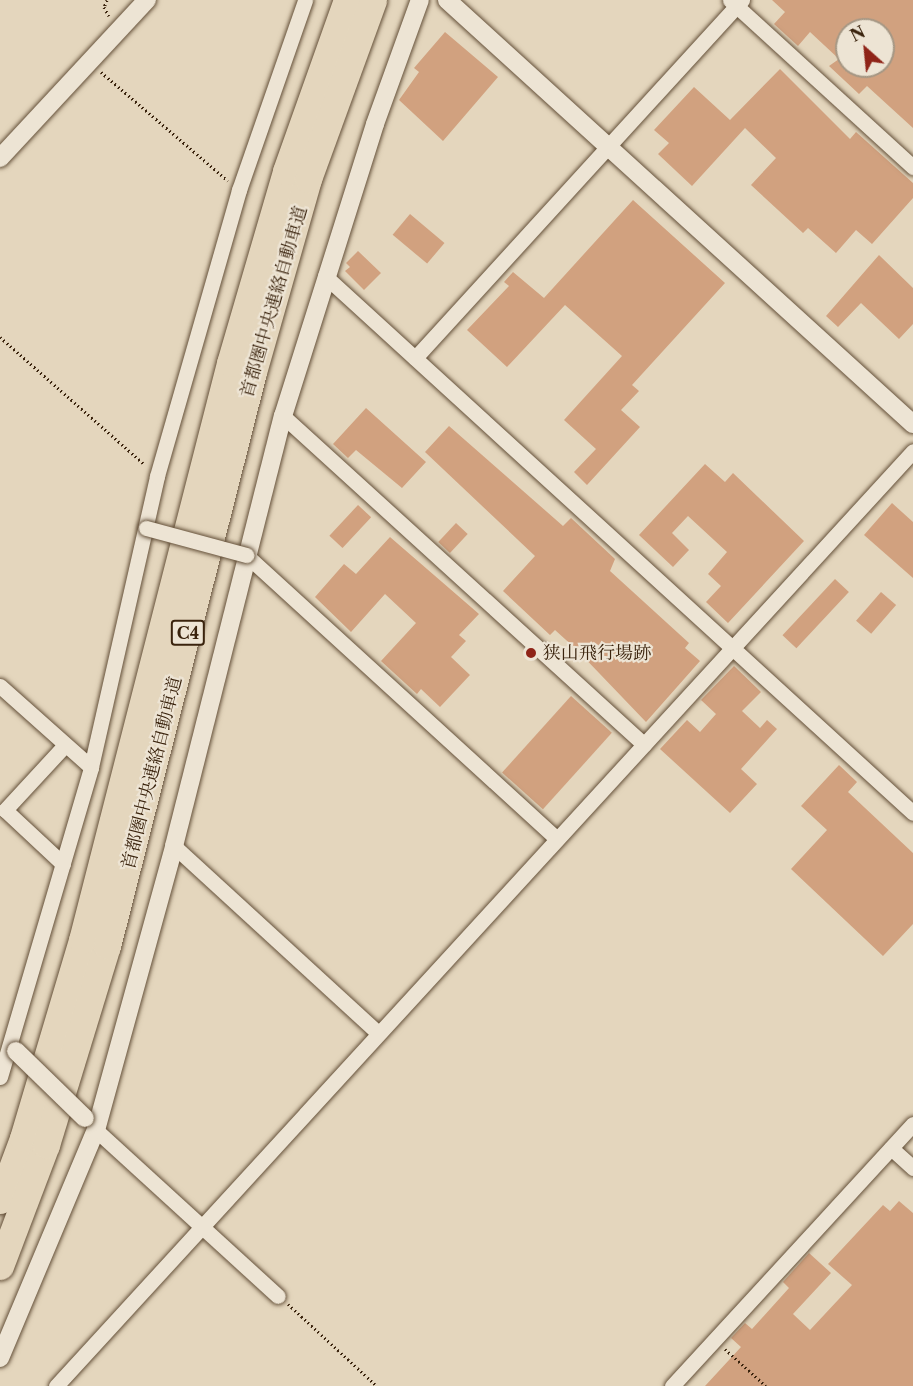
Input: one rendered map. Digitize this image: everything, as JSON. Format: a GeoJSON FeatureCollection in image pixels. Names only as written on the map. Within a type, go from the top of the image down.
{"type":"FeatureCollection","features":[{"type":"Feature","properties":{"kind":"highway","name":"首都圏中央連絡自動車道"},"geometry":{"type":"LineString","coordinates":[[0,1200],[23,1138],[82,940],[237,340],[286,171],[347,0]]}},
{"type":"Feature","properties":{"kind":"highway","name":"首都圏中央連絡自動車道"},"geometry":{"type":"LineString","coordinates":[[0,1266],[46,1145],[107,946],[256,360],[308,179],[373,0]]}},
{"type":"Feature","properties":{"kind":"street"},"geometry":{"type":"LineString","coordinates":[[0,158],[147,0]]}},
{"type":"Feature","properties":{"kind":"street"},"geometry":{"type":"LineString","coordinates":[[0,1077],[90,767],[157,476],[239,190],[305,0]]}},
{"type":"Feature","properties":{"kind":"street"},"geometry":{"type":"LineString","coordinates":[[0,1358],[91,1124],[174,846],[283,416],[325,276],[420,0]]}},
{"type":"Feature","properties":{"kind":"street"},"geometry":{"type":"LineString","coordinates":[[447,0],[606,148],[913,424]]}},
{"type":"Feature","properties":{"kind":"street"},"geometry":{"type":"LineString","coordinates":[[415,358],[736,2],[913,167]]}},
{"type":"Feature","properties":{"kind":"street"},"geometry":{"type":"LineString","coordinates":[[325,276],[913,813]]}},
{"type":"Feature","properties":{"kind":"street"},"geometry":{"type":"LineString","coordinates":[[283,416],[644,744]]}},
{"type":"Feature","properties":{"kind":"street"},"geometry":{"type":"LineString","coordinates":[[56,1386],[913,451]]}},
{"type":"Feature","properties":{"kind":"street"},"geometry":{"type":"LineString","coordinates":[[146,528],[246,555],[556,838]]}},
{"type":"Feature","properties":{"kind":"street"},"geometry":{"type":"LineString","coordinates":[[0,686],[90,767]]}},
{"type":"Feature","properties":{"kind":"street"},"geometry":{"type":"LineString","coordinates":[[63,864],[5,810],[65,745]]}},
{"type":"Feature","properties":{"kind":"street"},"geometry":{"type":"LineString","coordinates":[[174,846],[378,1033]]}},
{"type":"Feature","properties":{"kind":"street"},"geometry":{"type":"LineString","coordinates":[[9,1046],[278,1296]]}},
{"type":"Feature","properties":{"kind":"street"},"geometry":{"type":"LineString","coordinates":[[672,1386],[913,1124]]}},
{"type":"Feature","properties":{"kind":"street"},"geometry":{"type":"LineString","coordinates":[[891,1148],[913,1168]]}},
{"type":"Feature","properties":{"kind":"path"},"geometry":{"type":"LineString","coordinates":[[90,62],[239,190]]}},
{"type":"Feature","properties":{"kind":"path"},"geometry":{"type":"LineString","coordinates":[[0,337],[157,476]]}},
{"type":"Feature","properties":{"kind":"path"},"geometry":{"type":"LineString","coordinates":[[278,1296],[377,1386]]}},
{"type":"Feature","properties":{"kind":"path"},"geometry":{"type":"LineString","coordinates":[[715,1340],[766,1386]]}},
{"type":"Feature","properties":{"kind":"building"},"geometry":{"type":"Polygon","coordinates":[[[772,0],[913,0],[913,128],[867,86],[859,94],[842,78],[895,78],[895,18],[835,18],[835,55],[810,32],[798,46],[774,24],[785,12],[772,0]]]}},
{"type":"Feature","properties":{"kind":"building"},"geometry":{"type":"Polygon","coordinates":[[[445,32],[498,77],[443,141],[399,100],[419,72],[414,68],[445,32]]]}},
{"type":"Feature","properties":{"kind":"building"},"geometry":{"type":"Polygon","coordinates":[[[835,62],[835,72],[829,66],[835,62]]]}},
{"type":"Feature","properties":{"kind":"building"},"geometry":{"type":"Polygon","coordinates":[[[780,69],[850,139],[856,132],[913,183],[913,198],[872,244],[856,230],[836,253],[808,228],[803,233],[751,185],[776,158],[745,128],[692,186],[658,154],[669,143],[654,130],[694,87],[730,120],[780,69]]]}},
{"type":"Feature","properties":{"kind":"building"},"geometry":{"type":"Polygon","coordinates":[[[633,200],[725,283],[632,385],[639,391],[621,410],[640,427],[587,485],[574,472],[596,449],[564,420],[622,356],[565,305],[507,367],[467,330],[509,286],[504,282],[513,272],[544,298],[633,200]]]}},
{"type":"Feature","properties":{"kind":"building"},"geometry":{"type":"Polygon","coordinates":[[[410,214],[444,243],[427,264],[393,235],[410,214]]]}},
{"type":"Feature","properties":{"kind":"building"},"geometry":{"type":"Polygon","coordinates":[[[358,251],[381,273],[364,290],[345,271],[350,267],[346,263],[358,251]]]}},
{"type":"Feature","properties":{"kind":"building"},"geometry":{"type":"Polygon","coordinates":[[[879,255],[913,288],[913,324],[899,339],[861,303],[838,327],[826,316],[879,255]]]}},
{"type":"Feature","properties":{"kind":"building"},"geometry":{"type":"Polygon","coordinates":[[[366,408],[426,462],[402,488],[356,450],[348,458],[333,444],[366,408]]]}},
{"type":"Feature","properties":{"kind":"building"},"geometry":{"type":"Polygon","coordinates":[[[449,426],[563,526],[571,518],[615,559],[610,571],[689,643],[685,648],[700,661],[646,722],[576,649],[555,630],[550,635],[503,591],[535,556],[425,452],[449,426]]]}},
{"type":"Feature","properties":{"kind":"building"},"geometry":{"type":"Polygon","coordinates":[[[705,464],[725,482],[733,473],[804,541],[728,623],[706,602],[721,586],[708,574],[727,552],[688,516],[672,533],[689,550],[673,567],[639,535],[705,464]]]}},
{"type":"Feature","properties":{"kind":"building"},"geometry":{"type":"Polygon","coordinates":[[[892,503],[913,522],[913,578],[864,535],[892,503]]]}},
{"type":"Feature","properties":{"kind":"building"},"geometry":{"type":"Polygon","coordinates":[[[358,505],[371,517],[343,548],[329,536],[358,505]]]}},
{"type":"Feature","properties":{"kind":"building"},"geometry":{"type":"Polygon","coordinates":[[[456,523],[468,534],[450,553],[438,542],[456,523]]]}},
{"type":"Feature","properties":{"kind":"building"},"geometry":{"type":"Polygon","coordinates":[[[390,537],[479,614],[459,635],[466,641],[451,657],[470,675],[440,707],[421,689],[417,694],[381,661],[416,623],[385,594],[351,632],[315,597],[344,564],[356,574],[390,537]]]}},
{"type":"Feature","properties":{"kind":"building"},"geometry":{"type":"Polygon","coordinates":[[[835,579],[849,592],[796,648],[782,635],[835,579]]]}},
{"type":"Feature","properties":{"kind":"building"},"geometry":{"type":"Polygon","coordinates":[[[881,592],[896,605],[871,634],[856,621],[881,592]]]}},
{"type":"Feature","properties":{"kind":"building"},"geometry":{"type":"Polygon","coordinates":[[[734,666],[761,692],[742,711],[760,728],[767,720],[777,729],[741,769],[757,784],[730,813],[660,749],[687,720],[700,732],[716,714],[701,700],[734,666]]]}},
{"type":"Feature","properties":{"kind":"building"},"geometry":{"type":"Polygon","coordinates":[[[571,696],[612,733],[543,809],[502,773],[571,696]]]}},
{"type":"Feature","properties":{"kind":"building"},"geometry":{"type":"Polygon","coordinates":[[[839,765],[857,782],[848,792],[913,853],[913,924],[883,956],[791,869],[827,830],[801,806],[839,765]]]}},
{"type":"Feature","properties":{"kind":"building"},"geometry":{"type":"Polygon","coordinates":[[[899,1201],[913,1213],[913,1386],[705,1386],[741,1347],[731,1338],[745,1323],[752,1329],[789,1288],[783,1282],[809,1253],[831,1273],[793,1314],[810,1330],[852,1285],[828,1264],[883,1205],[890,1211],[899,1201]]]}},
{"type":"Feature","properties":{"kind":"place","name":"狭山飛行場跡"},"geometry":{"type":"Point","coordinates":[531,653]}}]}
